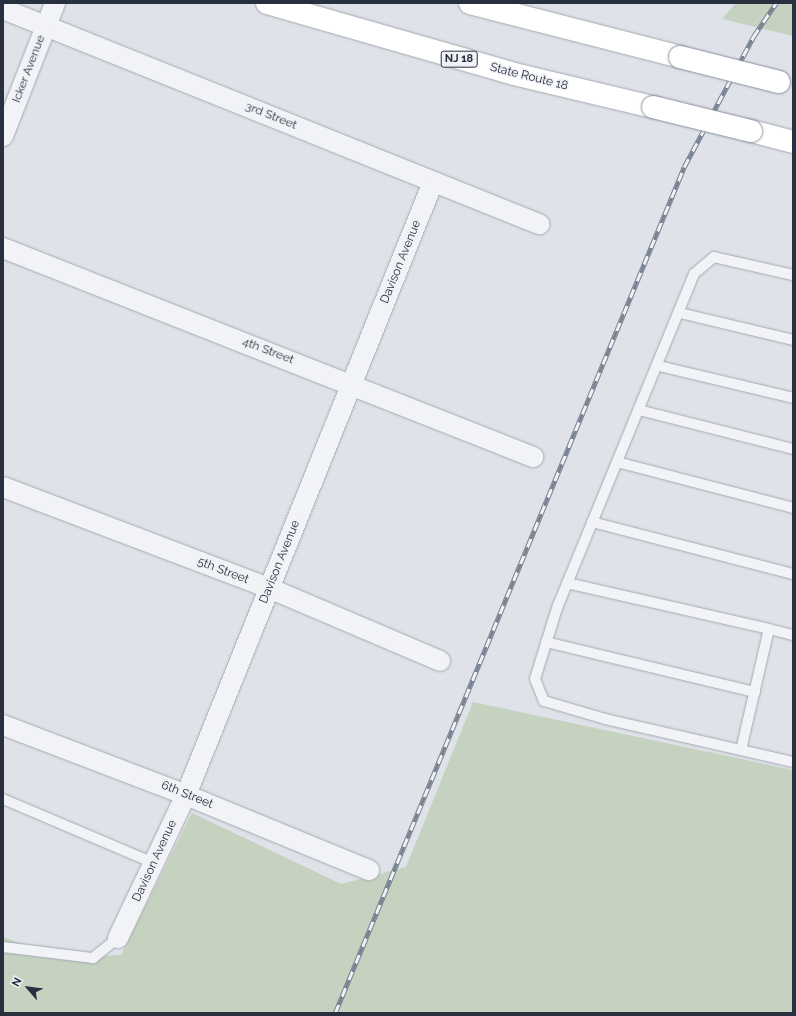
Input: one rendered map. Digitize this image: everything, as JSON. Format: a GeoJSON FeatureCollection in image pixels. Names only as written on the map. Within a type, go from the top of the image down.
{"type":"FeatureCollection","features":[{"type":"Feature","properties":{"kind":"highway","name":"State Route 18"},"geometry":{"type":"LineString","coordinates":[[267,3],[507,72],[653,108],[751,130],[793,142]]}},
{"type":"Feature","properties":{"kind":"highway"},"geometry":{"type":"LineString","coordinates":[[470,3],[786,83]]}},
{"type":"Feature","properties":{"kind":"street","name":"Icker Avenue"},"geometry":{"type":"LineString","coordinates":[[3,136],[54,3]]}},
{"type":"Feature","properties":{"kind":"street","name":"3rd Street"},"geometry":{"type":"LineString","coordinates":[[3,8],[539,224]]}},
{"type":"Feature","properties":{"kind":"street","name":"Davison Avenue"},"geometry":{"type":"LineString","coordinates":[[118,938],[186,795],[433,182]]}},
{"type":"Feature","properties":{"kind":"street","name":"4th Street"},"geometry":{"type":"LineString","coordinates":[[3,248],[352,384],[533,457]]}},
{"type":"Feature","properties":{"kind":"street","name":"5th Street"},"geometry":{"type":"LineString","coordinates":[[3,487],[269,588],[440,661]]}},
{"type":"Feature","properties":{"kind":"street","name":"6th Street"},"geometry":{"type":"LineString","coordinates":[[3,725],[186,795],[369,870]]}},
{"type":"Feature","properties":{"kind":"lane"},"geometry":{"type":"LineString","coordinates":[[793,275],[714,257],[694,274],[659,366],[617,462],[567,584],[546,642],[535,679],[544,701],[605,719],[793,762]]}},
{"type":"Feature","properties":{"kind":"lane"},"geometry":{"type":"LineString","coordinates":[[680,313],[793,340]]}},
{"type":"Feature","properties":{"kind":"lane"},"geometry":{"type":"LineString","coordinates":[[659,366],[793,398]]}},
{"type":"Feature","properties":{"kind":"lane"},"geometry":{"type":"LineString","coordinates":[[639,410],[793,450]]}},
{"type":"Feature","properties":{"kind":"lane"},"geometry":{"type":"LineString","coordinates":[[617,462],[793,508]]}},
{"type":"Feature","properties":{"kind":"lane"},"geometry":{"type":"LineString","coordinates":[[592,522],[793,574]]}},
{"type":"Feature","properties":{"kind":"lane"},"geometry":{"type":"LineString","coordinates":[[567,584],[793,635]]}},
{"type":"Feature","properties":{"kind":"lane"},"geometry":{"type":"LineString","coordinates":[[741,750],[769,629]]}},
{"type":"Feature","properties":{"kind":"lane"},"geometry":{"type":"LineString","coordinates":[[546,642],[755,692]]}},
{"type":"Feature","properties":{"kind":"lane"},"geometry":{"type":"LineString","coordinates":[[3,799],[154,863]]}},
{"type":"Feature","properties":{"kind":"lane"},"geometry":{"type":"LineString","coordinates":[[3,947],[93,958],[118,938]]}},
{"type":"Feature","properties":{"kind":"green space"},"geometry":{"type":"Polygon","coordinates":[[[736,3],[793,3],[793,36],[722,19],[736,3]]]}},
{"type":"Feature","properties":{"kind":"green space"},"geometry":{"type":"Polygon","coordinates":[[[473,702],[793,770],[793,1013],[3,1013],[3,937],[60,958],[121,955],[192,813],[341,884],[406,867],[473,702]]]}},
{"type":"Feature","properties":{"kind":"railway"},"geometry":{"type":"LineString","coordinates":[[335,1013],[684,167],[753,37],[776,3]]}}]}
